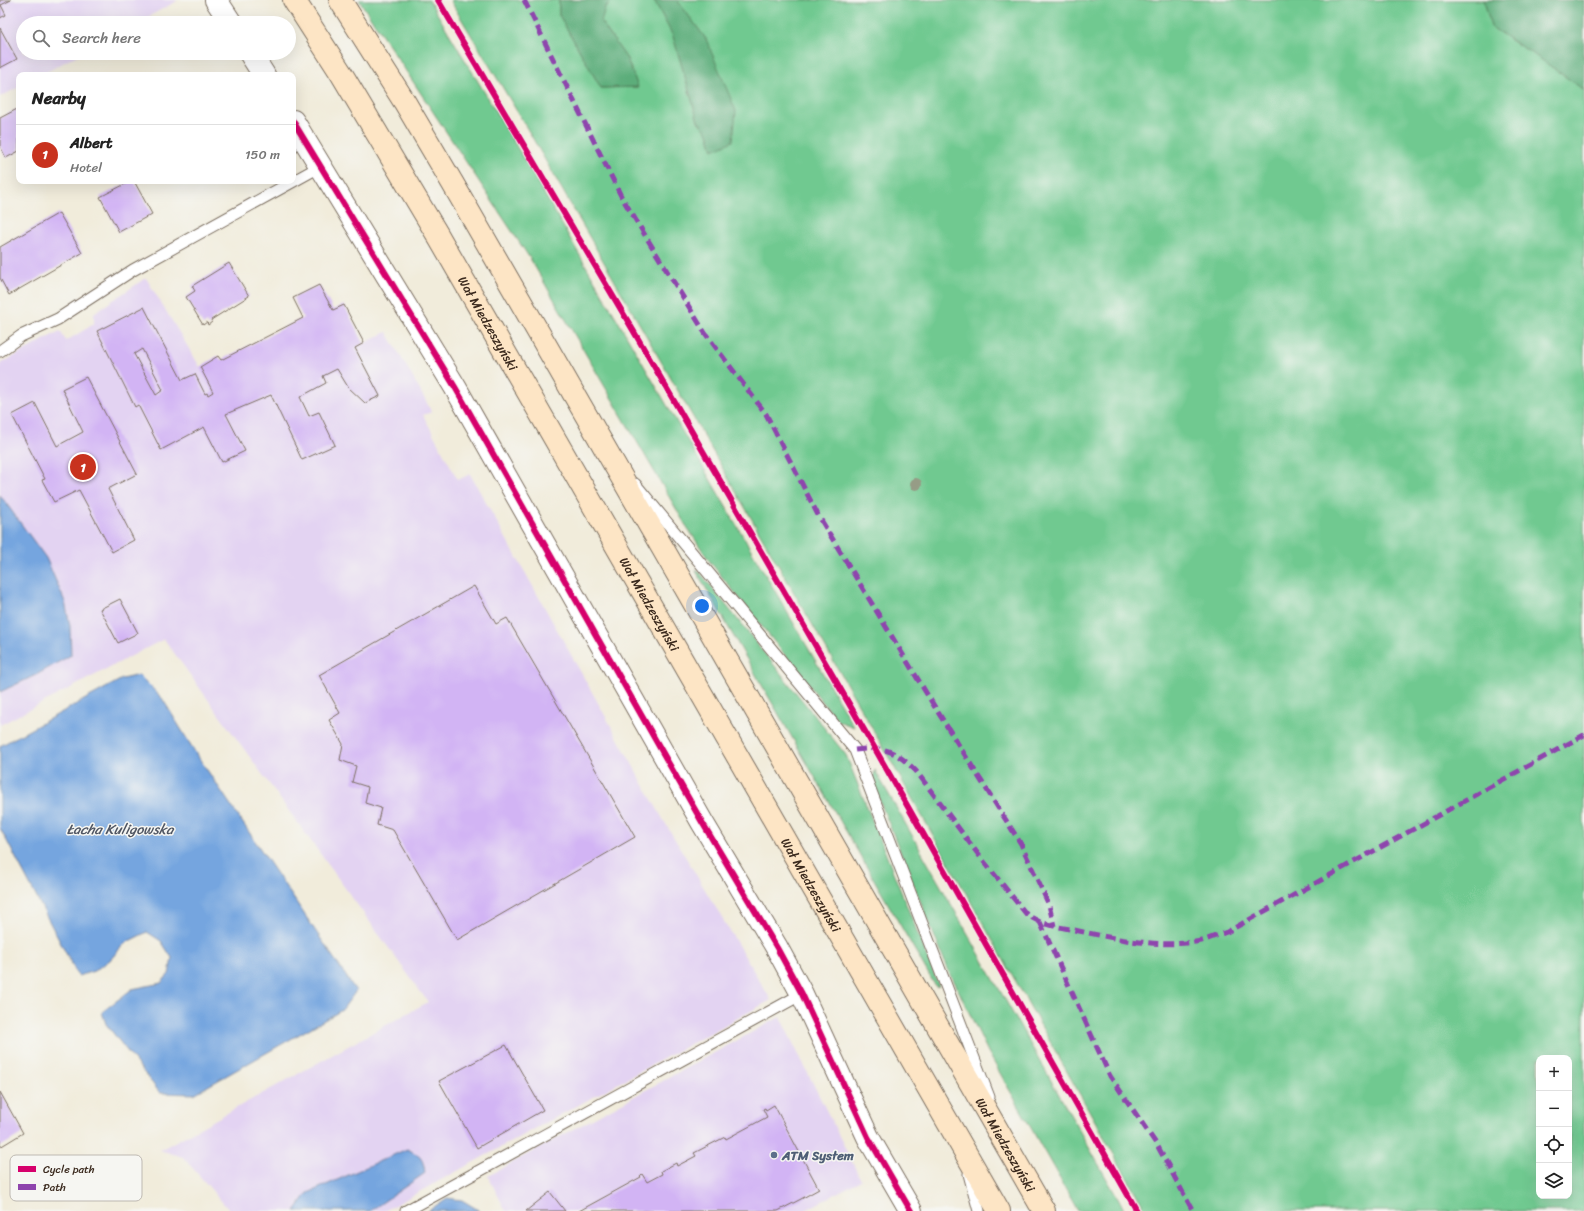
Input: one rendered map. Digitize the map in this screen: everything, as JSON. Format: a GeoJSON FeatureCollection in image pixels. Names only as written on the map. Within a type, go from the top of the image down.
{"type":"FeatureCollection","features":[{"type":"Feature","properties":{"kind":"main road","name":"Wał Miedzeszyński"},"geometry":{"type":"LineString","coordinates":[[294,0],[341,73],[437,234],[999,1211]]}},
{"type":"Feature","properties":{"kind":"main road","name":"Wał Miedzeszyński"},"geometry":{"type":"LineString","coordinates":[[340,0],[404,101],[453,184],[1044,1211]]}},
{"type":"Feature","properties":{"kind":"street"},"geometry":{"type":"LineString","coordinates":[[216,0],[226,16]]}},
{"type":"Feature","properties":{"kind":"street"},"geometry":{"type":"LineString","coordinates":[[254,60],[262,72]]}},
{"type":"Feature","properties":{"kind":"street"},"geometry":{"type":"LineString","coordinates":[[296,127],[455,387],[698,815],[777,948],[802,994],[868,1137],[911,1211]]}},
{"type":"Feature","properties":{"kind":"lane"},"geometry":{"type":"LineString","coordinates":[[296,180],[321,166]]}},
{"type":"Feature","properties":{"kind":"lane"},"geometry":{"type":"LineString","coordinates":[[0,351],[20,336],[58,319],[133,270],[288,184]]}},
{"type":"Feature","properties":{"kind":"lane"},"geometry":{"type":"LineString","coordinates":[[602,444],[855,750],[1009,1150]]}},
{"type":"Feature","properties":{"kind":"lane"},"geometry":{"type":"LineString","coordinates":[[406,1211],[802,994]]}},
{"type":"Feature","properties":{"kind":"lane"},"geometry":{"type":"LineString","coordinates":[[963,1148],[979,1211]]}},
{"type":"Feature","properties":{"kind":"shaded area"},"geometry":{"type":"Polygon","coordinates":[[[0,0],[177,1],[150,16],[16,16],[16,60],[68,60],[46,72],[16,72],[16,89],[0,97],[0,0]]]}},
{"type":"Feature","properties":{"kind":"shaded area"},"geometry":{"type":"Polygon","coordinates":[[[146,278],[200,367],[218,356],[221,360],[303,318],[333,359],[387,332],[432,412],[423,415],[458,480],[470,474],[664,821],[771,1000],[384,1211],[230,1211],[183,1157],[160,1150],[428,1002],[164,639],[0,725],[0,364],[60,331],[66,341],[94,324],[94,313],[146,278]]]}},
{"type":"Feature","properties":{"kind":"shaded area","name":"ATM System"},"geometry":{"type":"Polygon","coordinates":[[[780,1017],[861,1180],[804,1211],[506,1211],[488,1176],[780,1017]]]}},
{"type":"Feature","properties":{"kind":"green space"},"geometry":{"type":"Polygon","coordinates":[[[359,0],[429,0],[503,123],[854,727],[838,721],[710,562],[685,524],[531,260],[359,0]]]}},
{"type":"Feature","properties":{"kind":"green space"},"geometry":{"type":"Polygon","coordinates":[[[450,0],[559,0],[559,15],[601,88],[638,87],[627,59],[601,22],[605,7],[613,0],[654,0],[673,36],[698,121],[708,133],[713,150],[706,39],[677,0],[1484,0],[1491,27],[1539,58],[1584,90],[1584,1211],[1146,1211],[892,763],[521,118],[450,0]]]}},
{"type":"Feature","properties":{"kind":"green space"},"geometry":{"type":"Polygon","coordinates":[[[559,0],[613,0],[605,7],[601,22],[627,59],[638,87],[601,88],[559,15],[559,0]]]}},
{"type":"Feature","properties":{"kind":"green space"},"geometry":{"type":"Polygon","coordinates":[[[654,0],[677,0],[706,39],[736,111],[733,141],[713,150],[708,133],[698,121],[673,36],[654,0]]]}},
{"type":"Feature","properties":{"kind":"green space"},"geometry":{"type":"Polygon","coordinates":[[[1484,0],[1584,0],[1584,90],[1539,58],[1491,27],[1484,0]]]}},
{"type":"Feature","properties":{"kind":"green space"},"geometry":{"type":"Polygon","coordinates":[[[698,570],[846,755],[939,986],[936,987],[696,571],[698,570]]]}},
{"type":"Feature","properties":{"kind":"green space"},"geometry":{"type":"Polygon","coordinates":[[[875,770],[1125,1211],[1078,1211],[988,1052],[951,977],[872,782],[875,770]]]}},
{"type":"Feature","properties":{"kind":"water"},"geometry":{"type":"Polygon","coordinates":[[[0,495],[46,558],[65,602],[70,626],[71,655],[38,674],[0,692],[0,495]]]}},
{"type":"Feature","properties":{"kind":"water","name":"Łacha Kuligowska"},"geometry":{"type":"Polygon","coordinates":[[[139,675],[162,698],[195,752],[356,991],[342,1010],[194,1094],[160,1093],[106,1024],[102,1012],[132,989],[161,983],[169,974],[172,958],[161,941],[147,932],[125,943],[110,960],[94,971],[78,976],[0,828],[0,746],[122,679],[139,675]]]}},
{"type":"Feature","properties":{"kind":"water"},"geometry":{"type":"Polygon","coordinates":[[[407,1149],[420,1158],[425,1173],[370,1211],[295,1211],[308,1193],[407,1149]]]}},
{"type":"Feature","properties":{"kind":"water"},"geometry":{"type":"Polygon","coordinates":[[[447,1198],[462,1200],[480,1211],[428,1211],[447,1198]]]}},
{"type":"Feature","properties":{"kind":"building"},"geometry":{"type":"Polygon","coordinates":[[[0,0],[11,0],[1,5],[6,15],[0,18],[0,0]]]}},
{"type":"Feature","properties":{"kind":"building"},"geometry":{"type":"Polygon","coordinates":[[[0,28],[16,60],[0,68],[0,28]]]}},
{"type":"Feature","properties":{"kind":"building"},"geometry":{"type":"Polygon","coordinates":[[[16,110],[16,153],[6,158],[0,146],[0,118],[16,110]]]}},
{"type":"Feature","properties":{"kind":"building"},"geometry":{"type":"Polygon","coordinates":[[[125,184],[136,184],[152,214],[119,232],[100,197],[125,184]]]}},
{"type":"Feature","properties":{"kind":"building"},"geometry":{"type":"Polygon","coordinates":[[[59,213],[82,253],[9,295],[0,278],[0,247],[59,213]]]}},
{"type":"Feature","properties":{"kind":"building"},"geometry":{"type":"Polygon","coordinates":[[[229,263],[249,296],[211,320],[212,322],[208,325],[207,322],[203,325],[186,297],[195,291],[192,286],[229,263]]]}},
{"type":"Feature","properties":{"kind":"building"},"geometry":{"type":"Polygon","coordinates":[[[319,285],[333,310],[344,305],[364,343],[355,348],[380,396],[365,403],[348,387],[337,369],[323,376],[326,383],[300,397],[309,416],[319,412],[335,445],[302,460],[271,395],[226,414],[245,451],[222,462],[204,427],[161,450],[138,405],[135,407],[97,331],[144,307],[182,380],[195,374],[205,394],[207,393],[208,395],[213,392],[200,367],[218,356],[221,360],[303,318],[293,298],[319,285]],[[142,349],[134,354],[156,395],[163,390],[142,349]]]}},
{"type":"Feature","properties":{"kind":"building"},"geometry":{"type":"Polygon","coordinates":[[[86,377],[137,474],[108,489],[134,540],[112,552],[79,490],[54,502],[42,480],[45,479],[12,415],[35,403],[57,446],[83,432],[62,389],[86,377]]]}},
{"type":"Feature","properties":{"kind":"building"},"geometry":{"type":"Polygon","coordinates":[[[474,586],[496,624],[507,618],[635,837],[457,940],[393,830],[377,825],[381,808],[365,803],[368,787],[352,782],[356,766],[340,760],[343,744],[329,720],[340,713],[319,675],[474,586]]]}},
{"type":"Feature","properties":{"kind":"building"},"geometry":{"type":"Polygon","coordinates":[[[120,599],[138,633],[118,643],[100,609],[120,599]]]}},
{"type":"Feature","properties":{"kind":"building"},"geometry":{"type":"Polygon","coordinates":[[[506,1045],[543,1110],[477,1148],[439,1081],[506,1045]]]}},
{"type":"Feature","properties":{"kind":"building"},"geometry":{"type":"Polygon","coordinates":[[[0,1092],[23,1133],[0,1147],[0,1092]]]}},
{"type":"Feature","properties":{"kind":"building"},"geometry":{"type":"Polygon","coordinates":[[[774,1105],[819,1189],[801,1199],[778,1211],[579,1211],[641,1177],[640,1176],[642,1174],[647,1182],[662,1174],[661,1171],[676,1163],[677,1166],[696,1156],[694,1153],[725,1137],[726,1139],[767,1117],[763,1109],[765,1108],[766,1110],[774,1105]]]}},
{"type":"Feature","properties":{"kind":"building"},"geometry":{"type":"Polygon","coordinates":[[[550,1192],[565,1211],[526,1211],[550,1192]]]}},
{"type":"Feature","properties":{"kind":"marked path"},"geometry":{"type":"LineString","coordinates":[[524,0],[621,196],[705,333],[766,414],[818,515],[936,709],[1021,844],[1049,905],[1054,926]]}},
{"type":"Feature","properties":{"kind":"marked path"},"geometry":{"type":"LineString","coordinates":[[855,750],[882,749],[895,754],[909,764],[916,771],[978,854],[1027,915],[1040,922],[1054,926],[1127,940],[1164,944],[1201,941],[1227,932],[1584,735]]}},
{"type":"Feature","properties":{"kind":"marked path"},"geometry":{"type":"LineString","coordinates":[[1040,922],[1110,1076],[1157,1145],[1193,1211]]}},
{"type":"Feature","properties":{"kind":"cycle path"},"geometry":{"type":"LineString","coordinates":[[438,0],[633,330],[874,747],[1137,1211]]}},
{"type":"Feature","properties":{"kind":"cycle path"},"geometry":{"type":"LineString","coordinates":[[296,126],[455,387],[702,822],[777,948],[802,994],[868,1137],[911,1211]]}},
{"type":"Feature","properties":{"kind":"place","name":"Albert"},"geometry":{"type":"Point","coordinates":[83,467]}},
{"type":"Feature","properties":{"kind":"place","name":"ATM System"},"geometry":{"type":"Point","coordinates":[774,1155]}}]}
